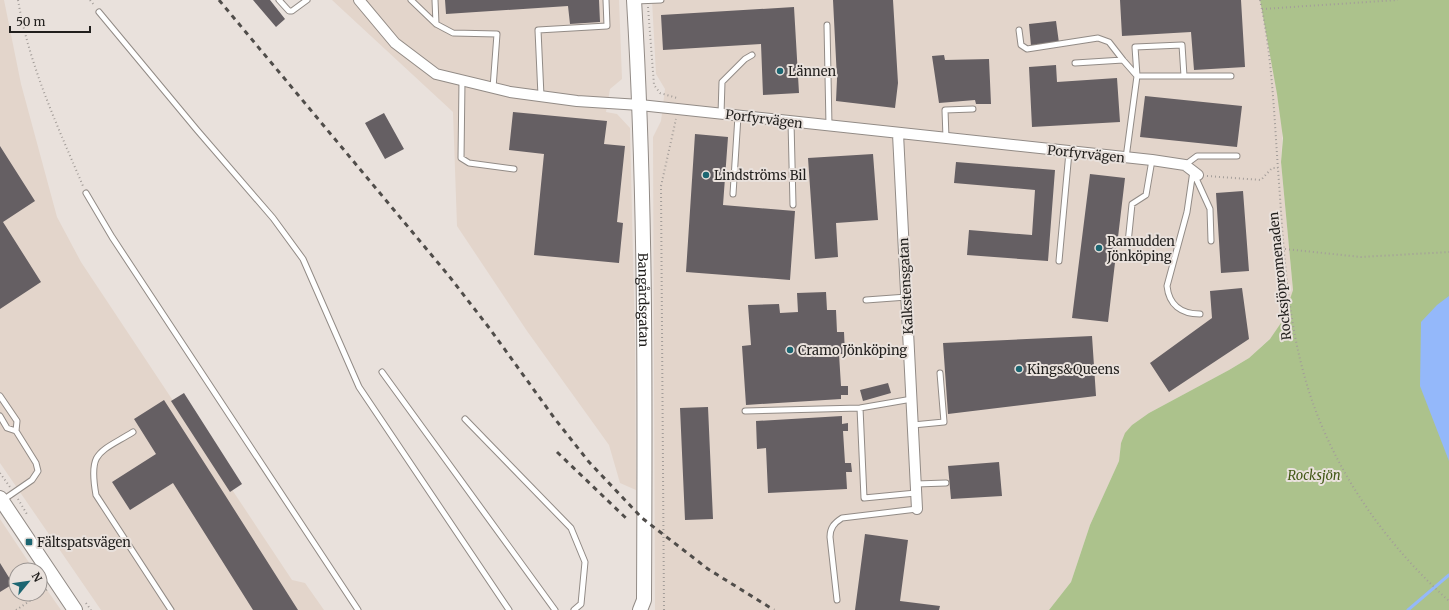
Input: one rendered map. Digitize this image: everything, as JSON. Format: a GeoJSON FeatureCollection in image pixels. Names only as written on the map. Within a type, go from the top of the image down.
{"type":"FeatureCollection","features":[{"type":"Feature","properties":{"kind":"main road","name":"Bangårdsgatan"},"geometry":{"type":"LineString","coordinates":[[638,1],[644,401],[644,608]]}},
{"type":"Feature","properties":{"kind":"main road"},"geometry":{"type":"LineString","coordinates":[[1,499],[75,610]]}},
{"type":"Feature","properties":{"kind":"street","name":"Porfyrvägen"},"geometry":{"type":"LineString","coordinates":[[359,0],[395,43],[436,74],[493,88],[577,101],[640,105],[898,134],[1152,160],[1192,170]]}},
{"type":"Feature","properties":{"kind":"street","name":"Kalkstensgatan"},"geometry":{"type":"LineString","coordinates":[[898,134],[917,509]]}},
{"type":"Feature","properties":{"kind":"lane"},"geometry":{"type":"LineString","coordinates":[[279,0],[289,11],[292,11],[307,0]]}},
{"type":"Feature","properties":{"kind":"lane"},"geometry":{"type":"LineString","coordinates":[[411,0],[436,24],[453,33],[497,34],[493,88]]}},
{"type":"Feature","properties":{"kind":"lane"},"geometry":{"type":"LineString","coordinates":[[434,0],[436,24]]}},
{"type":"Feature","properties":{"kind":"lane"},"geometry":{"type":"LineString","coordinates":[[541,96],[538,30],[607,26],[606,0]]}},
{"type":"Feature","properties":{"kind":"lane"},"geometry":{"type":"LineString","coordinates":[[638,1],[660,0]]}},
{"type":"Feature","properties":{"kind":"lane"},"geometry":{"type":"LineString","coordinates":[[99,12],[197,130],[274,218],[302,259],[359,387],[509,610]]}},
{"type":"Feature","properties":{"kind":"lane"},"geometry":{"type":"LineString","coordinates":[[827,25],[829,126]]}},
{"type":"Feature","properties":{"kind":"lane"},"geometry":{"type":"LineString","coordinates":[[1019,30],[1022,45],[1027,49],[1098,38],[1109,42],[1137,76],[1231,76]]}},
{"type":"Feature","properties":{"kind":"lane"},"geometry":{"type":"LineString","coordinates":[[1126,158],[1137,76],[1135,47],[1182,45],[1184,76]]}},
{"type":"Feature","properties":{"kind":"lane"},"geometry":{"type":"LineString","coordinates":[[721,114],[722,82],[745,58],[752,55]]}},
{"type":"Feature","properties":{"kind":"lane"},"geometry":{"type":"LineString","coordinates":[[1075,63],[1123,60]]}},
{"type":"Feature","properties":{"kind":"lane"},"geometry":{"type":"LineString","coordinates":[[462,81],[461,158],[469,163],[514,169]]}},
{"type":"Feature","properties":{"kind":"lane"},"geometry":{"type":"LineString","coordinates":[[946,139],[945,110],[973,109]]}},
{"type":"Feature","properties":{"kind":"lane"},"geometry":{"type":"LineString","coordinates":[[733,194],[738,116]]}},
{"type":"Feature","properties":{"kind":"lane"},"geometry":{"type":"LineString","coordinates":[[791,122],[793,205]]}},
{"type":"Feature","properties":{"kind":"lane"},"geometry":{"type":"LineString","coordinates":[[1059,261],[1069,152]]}},
{"type":"Feature","properties":{"kind":"lane"},"geometry":{"type":"LineString","coordinates":[[1200,314],[1190,314],[1179,308],[1168,297],[1167,286],[1187,212],[1192,170],[1198,156],[1237,156]]}},
{"type":"Feature","properties":{"kind":"lane"},"geometry":{"type":"LineString","coordinates":[[1128,243],[1132,204],[1146,195],[1152,160]]}},
{"type":"Feature","properties":{"kind":"lane"},"geometry":{"type":"LineString","coordinates":[[1192,170],[1210,209],[1211,241]]}},
{"type":"Feature","properties":{"kind":"lane"},"geometry":{"type":"LineString","coordinates":[[86,193],[112,237],[358,610]]}},
{"type":"Feature","properties":{"kind":"lane"},"geometry":{"type":"LineString","coordinates":[[866,300],[907,297]]}},
{"type":"Feature","properties":{"kind":"lane"},"geometry":{"type":"LineString","coordinates":[[896,352],[910,352]]}},
{"type":"Feature","properties":{"kind":"lane"},"geometry":{"type":"LineString","coordinates":[[382,372],[555,610]]}},
{"type":"Feature","properties":{"kind":"lane"},"geometry":{"type":"LineString","coordinates":[[913,425],[944,422],[940,373]]}},
{"type":"Feature","properties":{"kind":"lane"},"geometry":{"type":"LineString","coordinates":[[0,396],[16,421],[16,431],[36,463],[38,471],[32,480],[1,499]]}},
{"type":"Feature","properties":{"kind":"lane"},"geometry":{"type":"LineString","coordinates":[[745,410],[860,408],[912,399]]}},
{"type":"Feature","properties":{"kind":"lane"},"geometry":{"type":"LineString","coordinates":[[860,408],[864,498],[946,483]]}},
{"type":"Feature","properties":{"kind":"lane"},"geometry":{"type":"LineString","coordinates":[[0,416],[7,428],[16,431]]}},
{"type":"Feature","properties":{"kind":"lane"},"geometry":{"type":"LineString","coordinates":[[465,419],[571,528],[585,562],[581,604],[574,610]]}},
{"type":"Feature","properties":{"kind":"lane"},"geometry":{"type":"LineString","coordinates":[[133,432],[98,453],[94,464],[93,479],[96,495],[171,610]]}},
{"type":"Feature","properties":{"kind":"lane"},"geometry":{"type":"LineString","coordinates":[[837,600],[830,537],[830,530],[835,522],[842,518],[917,509]]}},
{"type":"Feature","properties":{"kind":"path"},"geometry":{"type":"LineString","coordinates":[[18,0],[30,55],[49,106],[86,193]]}},
{"type":"Feature","properties":{"kind":"path","name":"Rocksjöpromenaden"},"geometry":{"type":"LineString","coordinates":[[1260,0],[1270,69],[1285,249],[1294,327],[1302,367],[1316,411],[1333,448],[1369,513],[1430,583],[1449,601]]}},
{"type":"Feature","properties":{"kind":"path"},"geometry":{"type":"LineString","coordinates":[[1262,9],[1398,0]]}},
{"type":"Feature","properties":{"kind":"path"},"geometry":{"type":"LineString","coordinates":[[638,1],[654,85],[660,93],[678,98],[661,186],[664,610]]}},
{"type":"Feature","properties":{"kind":"path"},"geometry":{"type":"LineString","coordinates":[[1192,170],[1261,180],[1272,168],[1278,168]]}},
{"type":"Feature","properties":{"kind":"path"},"geometry":{"type":"LineString","coordinates":[[1285,249],[1362,257],[1449,252]]}},
{"type":"Feature","properties":{"kind":"path"},"geometry":{"type":"LineString","coordinates":[[16,610],[57,583]]}},
{"type":"Feature","properties":{"kind":"shaded area"},"geometry":{"type":"Polygon","coordinates":[[[0,0],[4,0],[21,84],[57,217],[81,262],[292,580],[305,583],[324,610],[101,610],[0,463],[0,0]]]}},
{"type":"Feature","properties":{"kind":"shaded area"},"geometry":{"type":"Polygon","coordinates":[[[332,0],[619,0],[622,79],[610,89],[606,112],[617,114],[630,128],[635,342],[636,490],[620,483],[609,445],[527,331],[457,226],[453,112],[332,0]]]}},
{"type":"Feature","properties":{"kind":"shaded area"},"geometry":{"type":"Polygon","coordinates":[[[652,0],[1260,0],[1283,125],[1281,162],[1293,290],[1289,305],[1283,320],[1274,335],[1249,358],[1149,413],[1132,425],[1121,443],[1119,461],[1090,525],[1071,582],[1049,610],[655,610],[653,137],[661,121],[665,89],[656,74],[652,0]]]}},
{"type":"Feature","properties":{"kind":"shaded area"},"geometry":{"type":"Polygon","coordinates":[[[0,519],[29,562],[8,562],[8,602],[48,602],[48,591],[61,610],[0,610],[0,519]]]}},
{"type":"Feature","properties":{"kind":"green space","name":"Rocksjön"},"geometry":{"type":"Polygon","coordinates":[[[1260,0],[1449,0],[1449,610],[1049,610],[1071,582],[1090,525],[1119,461],[1121,443],[1125,433],[1132,425],[1149,413],[1249,358],[1270,339],[1283,320],[1293,290],[1281,162],[1283,138],[1277,94],[1260,0]]]}},
{"type":"Feature","properties":{"kind":"water"},"geometry":{"type":"Polygon","coordinates":[[[1449,296],[1449,461],[1420,386],[1421,322],[1437,305],[1449,296]]]}},
{"type":"Feature","properties":{"kind":"building"},"geometry":{"type":"Polygon","coordinates":[[[253,0],[270,0],[285,19],[276,27],[253,0]]]}},
{"type":"Feature","properties":{"kind":"building"},"geometry":{"type":"Polygon","coordinates":[[[445,0],[599,0],[600,22],[570,24],[568,6],[446,14],[445,0]]]}},
{"type":"Feature","properties":{"kind":"building"},"geometry":{"type":"Polygon","coordinates":[[[833,0],[893,0],[898,83],[895,108],[836,101],[837,79],[833,0]]]}},
{"type":"Feature","properties":{"kind":"building"},"geometry":{"type":"Polygon","coordinates":[[[1120,0],[1241,0],[1245,67],[1194,70],[1191,32],[1122,36],[1120,0]]]}},
{"type":"Feature","properties":{"kind":"building","name":"Lännen"},"geometry":{"type":"Polygon","coordinates":[[[794,7],[799,93],[763,95],[761,44],[663,50],[661,15],[794,7]]]}},
{"type":"Feature","properties":{"kind":"building"},"geometry":{"type":"Polygon","coordinates":[[[1056,21],[1059,43],[1031,46],[1029,24],[1056,21]]]}},
{"type":"Feature","properties":{"kind":"building"},"geometry":{"type":"Polygon","coordinates":[[[944,55],[945,60],[989,59],[991,104],[976,104],[975,100],[939,103],[932,56],[944,55]]]}},
{"type":"Feature","properties":{"kind":"building"},"geometry":{"type":"Polygon","coordinates":[[[1056,65],[1057,82],[1117,78],[1120,122],[1032,127],[1029,67],[1056,65]]]}},
{"type":"Feature","properties":{"kind":"building"},"geometry":{"type":"Polygon","coordinates":[[[1145,96],[1242,106],[1237,147],[1140,137],[1145,96]]]}},
{"type":"Feature","properties":{"kind":"building"},"geometry":{"type":"Polygon","coordinates":[[[513,112],[607,121],[604,144],[625,146],[617,222],[623,223],[619,263],[534,255],[544,154],[509,150],[513,112]]]}},
{"type":"Feature","properties":{"kind":"building"},"geometry":{"type":"Polygon","coordinates":[[[384,113],[404,149],[385,159],[365,123],[384,113]]]}},
{"type":"Feature","properties":{"kind":"building"},"geometry":{"type":"Polygon","coordinates":[[[695,134],[728,137],[723,205],[795,211],[790,280],[686,272],[695,134]]]}},
{"type":"Feature","properties":{"kind":"building"},"geometry":{"type":"Polygon","coordinates":[[[0,146],[35,201],[3,222],[41,282],[0,309],[0,146]]]}},
{"type":"Feature","properties":{"kind":"building"},"geometry":{"type":"Polygon","coordinates":[[[873,154],[878,220],[836,223],[838,257],[815,259],[808,158],[873,154]]]}},
{"type":"Feature","properties":{"kind":"building"},"geometry":{"type":"Polygon","coordinates":[[[956,162],[1055,170],[1048,261],[967,255],[969,230],[1032,235],[1035,190],[954,183],[956,162]]]}},
{"type":"Feature","properties":{"kind":"building","name":"Ramudden Jönköping"},"geometry":{"type":"Polygon","coordinates":[[[1090,174],[1125,178],[1108,322],[1072,318],[1090,174]]]}},
{"type":"Feature","properties":{"kind":"building"},"geometry":{"type":"Polygon","coordinates":[[[1243,191],[1249,271],[1221,273],[1216,193],[1243,191]]]}},
{"type":"Feature","properties":{"kind":"building"},"geometry":{"type":"Polygon","coordinates":[[[1242,288],[1249,339],[1169,392],[1150,363],[1212,318],[1210,291],[1242,288]]]}},
{"type":"Feature","properties":{"kind":"building","name":"Cramo Jönköping"},"geometry":{"type":"Polygon","coordinates":[[[826,292],[827,310],[836,310],[837,332],[844,332],[845,354],[839,354],[841,386],[848,386],[848,395],[841,395],[841,399],[746,405],[742,346],[751,345],[748,305],[779,304],[780,313],[798,312],[797,293],[826,292]]]}},
{"type":"Feature","properties":{"kind":"building","name":"Kings&Queens"},"geometry":{"type":"Polygon","coordinates":[[[1092,336],[1096,396],[948,414],[943,343],[1092,336]]]}},
{"type":"Feature","properties":{"kind":"building"},"geometry":{"type":"Polygon","coordinates":[[[888,383],[891,393],[863,401],[860,390],[888,383]]]}},
{"type":"Feature","properties":{"kind":"building"},"geometry":{"type":"Polygon","coordinates":[[[184,393],[242,484],[230,492],[171,401],[184,393]]]}},
{"type":"Feature","properties":{"kind":"building"},"geometry":{"type":"Polygon","coordinates":[[[164,400],[298,610],[253,610],[173,483],[130,510],[112,482],[156,454],[134,419],[164,400]]]}},
{"type":"Feature","properties":{"kind":"building"},"geometry":{"type":"Polygon","coordinates":[[[708,407],[713,519],[685,520],[680,408],[708,407]]]}},
{"type":"Feature","properties":{"kind":"building"},"geometry":{"type":"Polygon","coordinates":[[[842,416],[842,424],[848,423],[848,431],[843,431],[845,463],[851,463],[852,472],[846,472],[847,489],[768,493],[766,448],[757,449],[756,421],[842,416]]]}},
{"type":"Feature","properties":{"kind":"building"},"geometry":{"type":"Polygon","coordinates":[[[999,462],[1002,496],[951,499],[948,466],[999,462]]]}},
{"type":"Feature","properties":{"kind":"building"},"geometry":{"type":"Polygon","coordinates":[[[865,534],[908,540],[900,601],[940,606],[939,610],[855,610],[865,534]]]}},
{"type":"Feature","properties":{"kind":"building"},"geometry":{"type":"Polygon","coordinates":[[[0,563],[8,576],[8,587],[0,592],[0,563]]]}},
{"type":"Feature","properties":{"kind":"waterway"},"geometry":{"type":"LineString","coordinates":[[1408,610],[1449,575]]}},
{"type":"Feature","properties":{"kind":"railway"},"geometry":{"type":"LineString","coordinates":[[219,0],[449,276],[490,329],[555,419],[589,462],[642,518],[708,569],[774,610]]}},
{"type":"Feature","properties":{"kind":"railway"},"geometry":{"type":"LineString","coordinates":[[557,452],[628,520]]}},
{"type":"Feature","properties":{"kind":"place","name":"Lännen"},"geometry":{"type":"Point","coordinates":[780,71]}},
{"type":"Feature","properties":{"kind":"place","name":"Lindströms Bil"},"geometry":{"type":"Point","coordinates":[706,175]}},
{"type":"Feature","properties":{"kind":"place","name":"Ramudden Jönköping"},"geometry":{"type":"Point","coordinates":[1099,248]}},
{"type":"Feature","properties":{"kind":"place","name":"Cramo Jönköping"},"geometry":{"type":"Point","coordinates":[790,350]}},
{"type":"Feature","properties":{"kind":"place","name":"Kings&Queens"},"geometry":{"type":"Point","coordinates":[1019,369]}},
{"type":"Feature","properties":{"kind":"place","name":"Fältspatsvägen"},"geometry":{"type":"Point","coordinates":[29,542]}}]}
